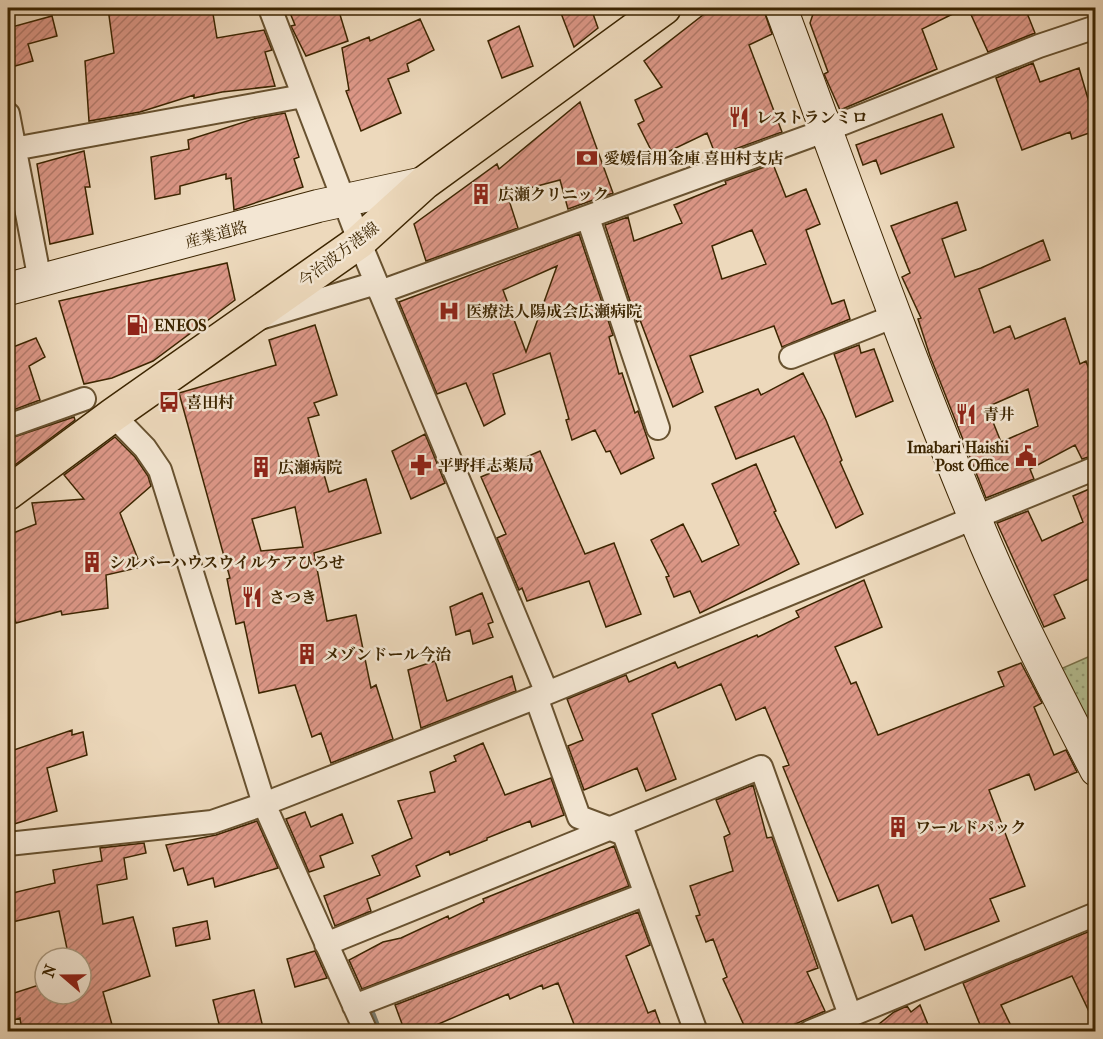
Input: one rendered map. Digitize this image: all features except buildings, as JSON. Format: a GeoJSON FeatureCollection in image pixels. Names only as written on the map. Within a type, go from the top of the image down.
{"type":"FeatureCollection","features":[{"type":"Feature","properties":{"kind":"main road","name":"今治波方港線"},"geometry":{"type":"LineString","coordinates":[[8,493],[113,414],[359,242],[424,183],[664,8]]}},
{"type":"Feature","properties":{"kind":"street"},"geometry":{"type":"LineString","coordinates":[[270,8],[359,242],[542,695],[579,817],[624,834],[696,1032]]}},
{"type":"Feature","properties":{"kind":"street"},"geometry":{"type":"LineString","coordinates":[[781,8],[895,316],[974,518],[1095,770]]}},
{"type":"Feature","properties":{"kind":"street"},"geometry":{"type":"LineString","coordinates":[[244,322],[378,288],[588,218],[1039,46],[1095,27]]}},
{"type":"Feature","properties":{"kind":"street"},"geometry":{"type":"LineString","coordinates":[[11,150],[303,96]]}},
{"type":"Feature","properties":{"kind":"street"},"geometry":{"type":"LineString","coordinates":[[8,114],[11,150],[40,281]]}},
{"type":"Feature","properties":{"kind":"street","name":"産業道路"},"geometry":{"type":"LineString","coordinates":[[8,289],[318,206],[424,183]]}},
{"type":"Feature","properties":{"kind":"street"},"geometry":{"type":"LineString","coordinates":[[588,218],[658,428]]}},
{"type":"Feature","properties":{"kind":"street"},"geometry":{"type":"LineString","coordinates":[[791,357],[895,316]]}},
{"type":"Feature","properties":{"kind":"street"},"geometry":{"type":"LineString","coordinates":[[8,426],[84,399]]}},
{"type":"Feature","properties":{"kind":"street"},"geometry":{"type":"LineString","coordinates":[[113,414],[145,448],[160,470],[264,804],[366,1032]]}},
{"type":"Feature","properties":{"kind":"street"},"geometry":{"type":"LineString","coordinates":[[8,844],[212,822],[264,804],[542,695],[1095,468]]}},
{"type":"Feature","properties":{"kind":"street"},"geometry":{"type":"LineString","coordinates":[[326,944],[761,767],[849,1015]]}},
{"type":"Feature","properties":{"kind":"street"},"geometry":{"type":"LineString","coordinates":[[354,1006],[646,894]]}},
{"type":"Feature","properties":{"kind":"street"},"geometry":{"type":"LineString","coordinates":[[810,1032],[1095,914]]}},
{"type":"Feature","properties":{"kind":"green space"},"geometry":{"type":"Polygon","coordinates":[[[1095,654],[1095,723],[1078,730],[1049,674],[1095,654]]]}},
{"type":"Feature","properties":{"kind":"waterway"},"geometry":{"type":"LineString","coordinates":[[372,1014],[379,1032]]}},
{"type":"Feature","properties":{"kind":"place","name":"レストランミロ"},"geometry":{"type":"Point","coordinates":[739,117]}},
{"type":"Feature","properties":{"kind":"place","name":"愛媛信用金庫 喜田村支店"},"geometry":{"type":"Point","coordinates":[587,158]}},
{"type":"Feature","properties":{"kind":"place","name":"広瀬クリニック"},"geometry":{"type":"Point","coordinates":[481,194]}},
{"type":"Feature","properties":{"kind":"place","name":"医療法人陽成会広瀬病院"},"geometry":{"type":"Point","coordinates":[449,311]}},
{"type":"Feature","properties":{"kind":"place","name":"ENEOS"},"geometry":{"type":"Point","coordinates":[137,325]}},
{"type":"Feature","properties":{"kind":"place","name":"喜田村"},"geometry":{"type":"Point","coordinates":[169,402]}},
{"type":"Feature","properties":{"kind":"place","name":"青井"},"geometry":{"type":"Point","coordinates":[966,414]}},
{"type":"Feature","properties":{"kind":"place","name":"Imabari Haishi Post Office"},"geometry":{"type":"Point","coordinates":[1026,456]}},
{"type":"Feature","properties":{"kind":"place","name":"平野拝志薬局"},"geometry":{"type":"Point","coordinates":[421,465]}},
{"type":"Feature","properties":{"kind":"place","name":"広瀬病院"},"geometry":{"type":"Point","coordinates":[261,467]}},
{"type":"Feature","properties":{"kind":"place","name":"シルバーハウスウイルケアひろせ"},"geometry":{"type":"Point","coordinates":[92,562]}},
{"type":"Feature","properties":{"kind":"place","name":"さつき"},"geometry":{"type":"Point","coordinates":[252,597]}},
{"type":"Feature","properties":{"kind":"place","name":"メゾンドール今治"},"geometry":{"type":"Point","coordinates":[307,654]}},
{"type":"Feature","properties":{"kind":"place","name":"ワールドパック"},"geometry":{"type":"Point","coordinates":[898,827]}}]}
